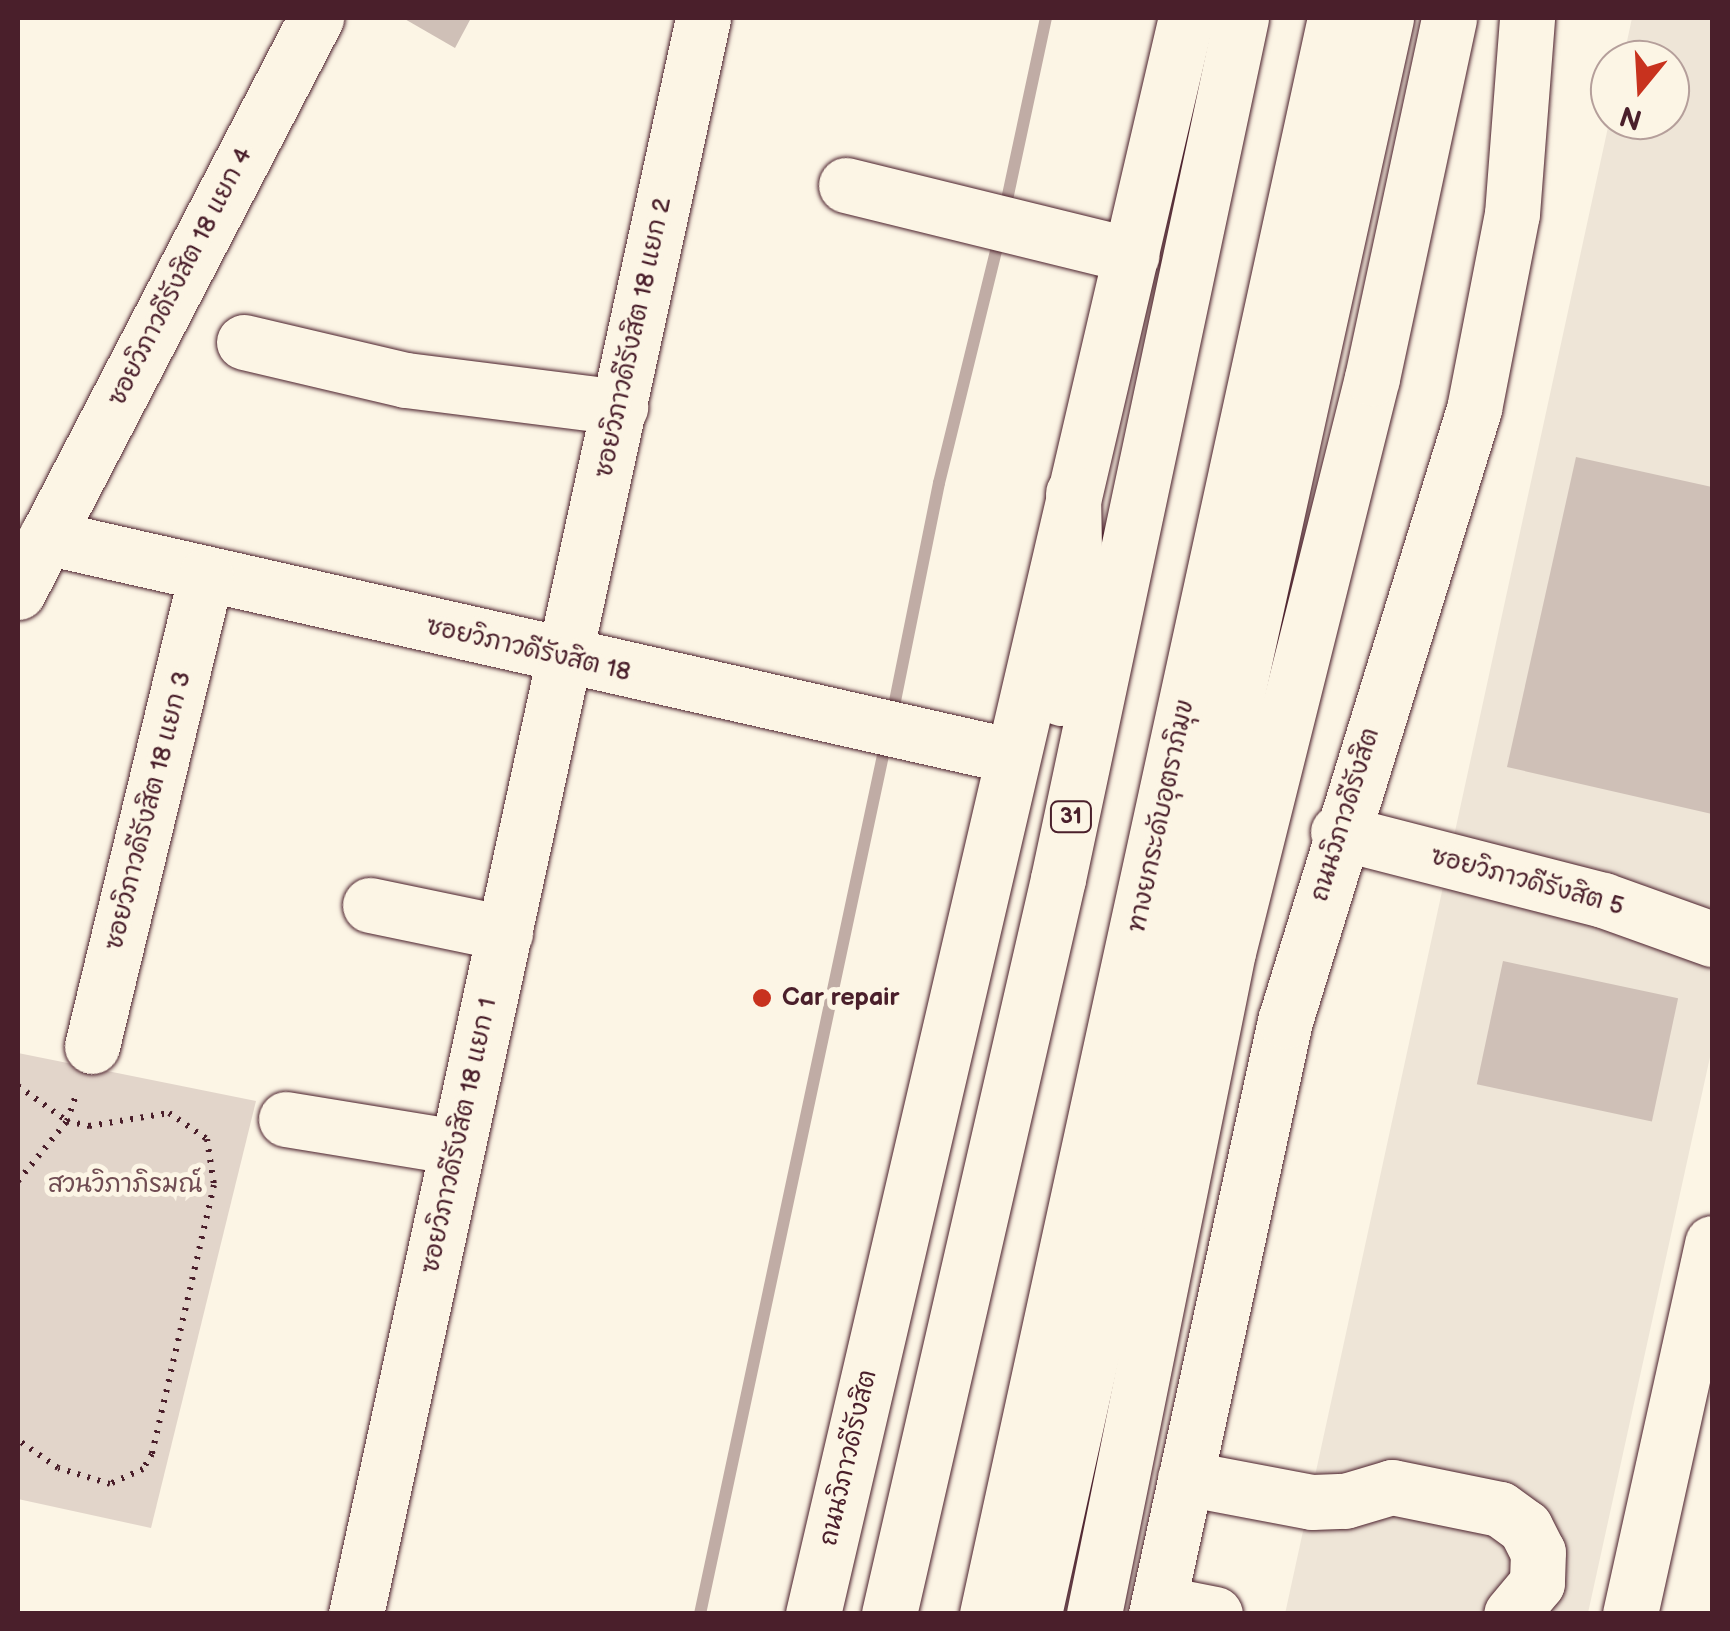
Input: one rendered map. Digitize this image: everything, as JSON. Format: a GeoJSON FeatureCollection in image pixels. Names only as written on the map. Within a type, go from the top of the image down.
{"type":"FeatureCollection","features":[{"type":"Feature","properties":{"kind":"main road","name":"ซอยวิภาวดีรังสิต 18 แยก 4"},"geometry":{"type":"LineString","coordinates":[[18,592],[316,18]]}},
{"type":"Feature","properties":{"kind":"main road","name":"ซอยวิภาวดีรังสิต 18 แยก 2"},"geometry":{"type":"LineString","coordinates":[[566,659],[702,18]]}},
{"type":"Feature","properties":{"kind":"main road","name":"ถนนวิภาวดีรังสิต"},"geometry":{"type":"LineString","coordinates":[[813,1614],[1186,18]]}},
{"type":"Feature","properties":{"kind":"main road","name":"31"},"geometry":{"type":"LineString","coordinates":[[889,1614],[1058,879],[1242,18]]}},
{"type":"Feature","properties":{"kind":"main road","name":"31"},"geometry":{"type":"LineString","coordinates":[[908,1614],[1250,18]]}},
{"type":"Feature","properties":{"kind":"main road","name":"ทางยกระดับอุตราภิมุข"},"geometry":{"type":"LineString","coordinates":[[987,1614],[1335,18]]}},
{"type":"Feature","properties":{"kind":"main road"},"geometry":{"type":"LineString","coordinates":[[1034,1614],[1386,18]]}},
{"type":"Feature","properties":{"kind":"main road"},"geometry":{"type":"LineString","coordinates":[[1094,1614],[1228,952],[1372,378],[1449,18]]}},
{"type":"Feature","properties":{"kind":"main road","name":"ถนนวิภาวดีรังสิต"},"geometry":{"type":"LineString","coordinates":[[1158,1608],[1284,1021],[1338,832],[1474,409],[1512,214],[1527,18]]}},
{"type":"Feature","properties":{"kind":"main road"},"geometry":{"type":"LineString","coordinates":[[846,185],[1132,255]]}},
{"type":"Feature","properties":{"kind":"main road"},"geometry":{"type":"LineString","coordinates":[[244,342],[406,380],[620,406]]}},
{"type":"Feature","properties":{"kind":"main road"},"geometry":{"type":"LineString","coordinates":[[855,1614],[1066,673],[1075,606],[1073,493]]}},
{"type":"Feature","properties":{"kind":"main road","name":"ซอยวิภาวดีรังสิต 18"},"geometry":{"type":"LineString","coordinates":[[46,537],[566,659],[1012,756]]}},
{"type":"Feature","properties":{"kind":"main road","name":"ซอยวิภาวดีรังสิต 18 แยก 3"},"geometry":{"type":"LineString","coordinates":[[92,1046],[206,576]]}},
{"type":"Feature","properties":{"kind":"main road","name":"ซอยวิภาวดีรังสิต 18 แยก 1"},"geometry":{"type":"LineString","coordinates":[[356,1614],[566,659]]}},
{"type":"Feature","properties":{"kind":"main road","name":"ซอยวิภาวดีรังสิต 5"},"geometry":{"type":"LineString","coordinates":[[1338,832],[1603,900],[1712,939]]}},
{"type":"Feature","properties":{"kind":"main road"},"geometry":{"type":"LineString","coordinates":[[370,905],[505,933]]}},
{"type":"Feature","properties":{"kind":"main road"},"geometry":{"type":"LineString","coordinates":[[286,1119],[457,1147]]}},
{"type":"Feature","properties":{"kind":"main road"},"geometry":{"type":"LineString","coordinates":[[1630,1614],[1696,1399],[1712,1243]]}},
{"type":"Feature","properties":{"kind":"main road"},"geometry":{"type":"LineString","coordinates":[[1185,1478],[1312,1502],[1392,1487],[1500,1509],[1525,1528],[1538,1552],[1538,1583],[1512,1614]]}},
{"type":"Feature","properties":{"kind":"main road"},"geometry":{"type":"LineString","coordinates":[[1158,1608],[1216,1614]]}},
{"type":"Feature","properties":{"kind":"path"},"geometry":{"type":"LineString","coordinates":[[18,1086],[67,1121],[112,1126],[151,1112],[169,1114],[208,1139],[214,1185],[152,1454],[142,1469],[110,1484],[58,1468],[18,1440]]}},
{"type":"Feature","properties":{"kind":"path"},"geometry":{"type":"LineString","coordinates":[[18,1181],[67,1121]]}},
{"type":"Feature","properties":{"kind":"shaded area"},"geometry":{"type":"Polygon","coordinates":[[[1632,18],[1712,18],[1712,1048],[1588,1613],[1285,1614],[1605,140],[1690,140],[1690,40],[1627,40],[1632,18]]]}},
{"type":"Feature","properties":{"kind":"green space","name":"สวนวิภาภิรมณ์"},"geometry":{"type":"Polygon","coordinates":[[[18,1053],[256,1101],[151,1528],[18,1499],[18,1053]]]}},
{"type":"Feature","properties":{"kind":"building"},"geometry":{"type":"Polygon","coordinates":[[[403,18],[471,18],[455,48],[403,18]]]}},
{"type":"Feature","properties":{"kind":"building"},"geometry":{"type":"Polygon","coordinates":[[[1576,457],[1712,487],[1712,814],[1507,767],[1576,457]]]}},
{"type":"Feature","properties":{"kind":"building"},"geometry":{"type":"Polygon","coordinates":[[[1503,961],[1678,998],[1652,1121],[1477,1084],[1503,961]]]}},
{"type":"Feature","properties":{"kind":"waterway"},"geometry":{"type":"LineString","coordinates":[[1005,209],[1046,18]]}},
{"type":"Feature","properties":{"kind":"waterway"},"geometry":{"type":"LineString","coordinates":[[892,716],[939,483],[1000,234]]}},
{"type":"Feature","properties":{"kind":"waterway"},"geometry":{"type":"LineString","coordinates":[[700,1614],[886,741]]}},
{"type":"Feature","properties":{"kind":"place","name":"Car repair"},"geometry":{"type":"Point","coordinates":[762,998]}}]}
